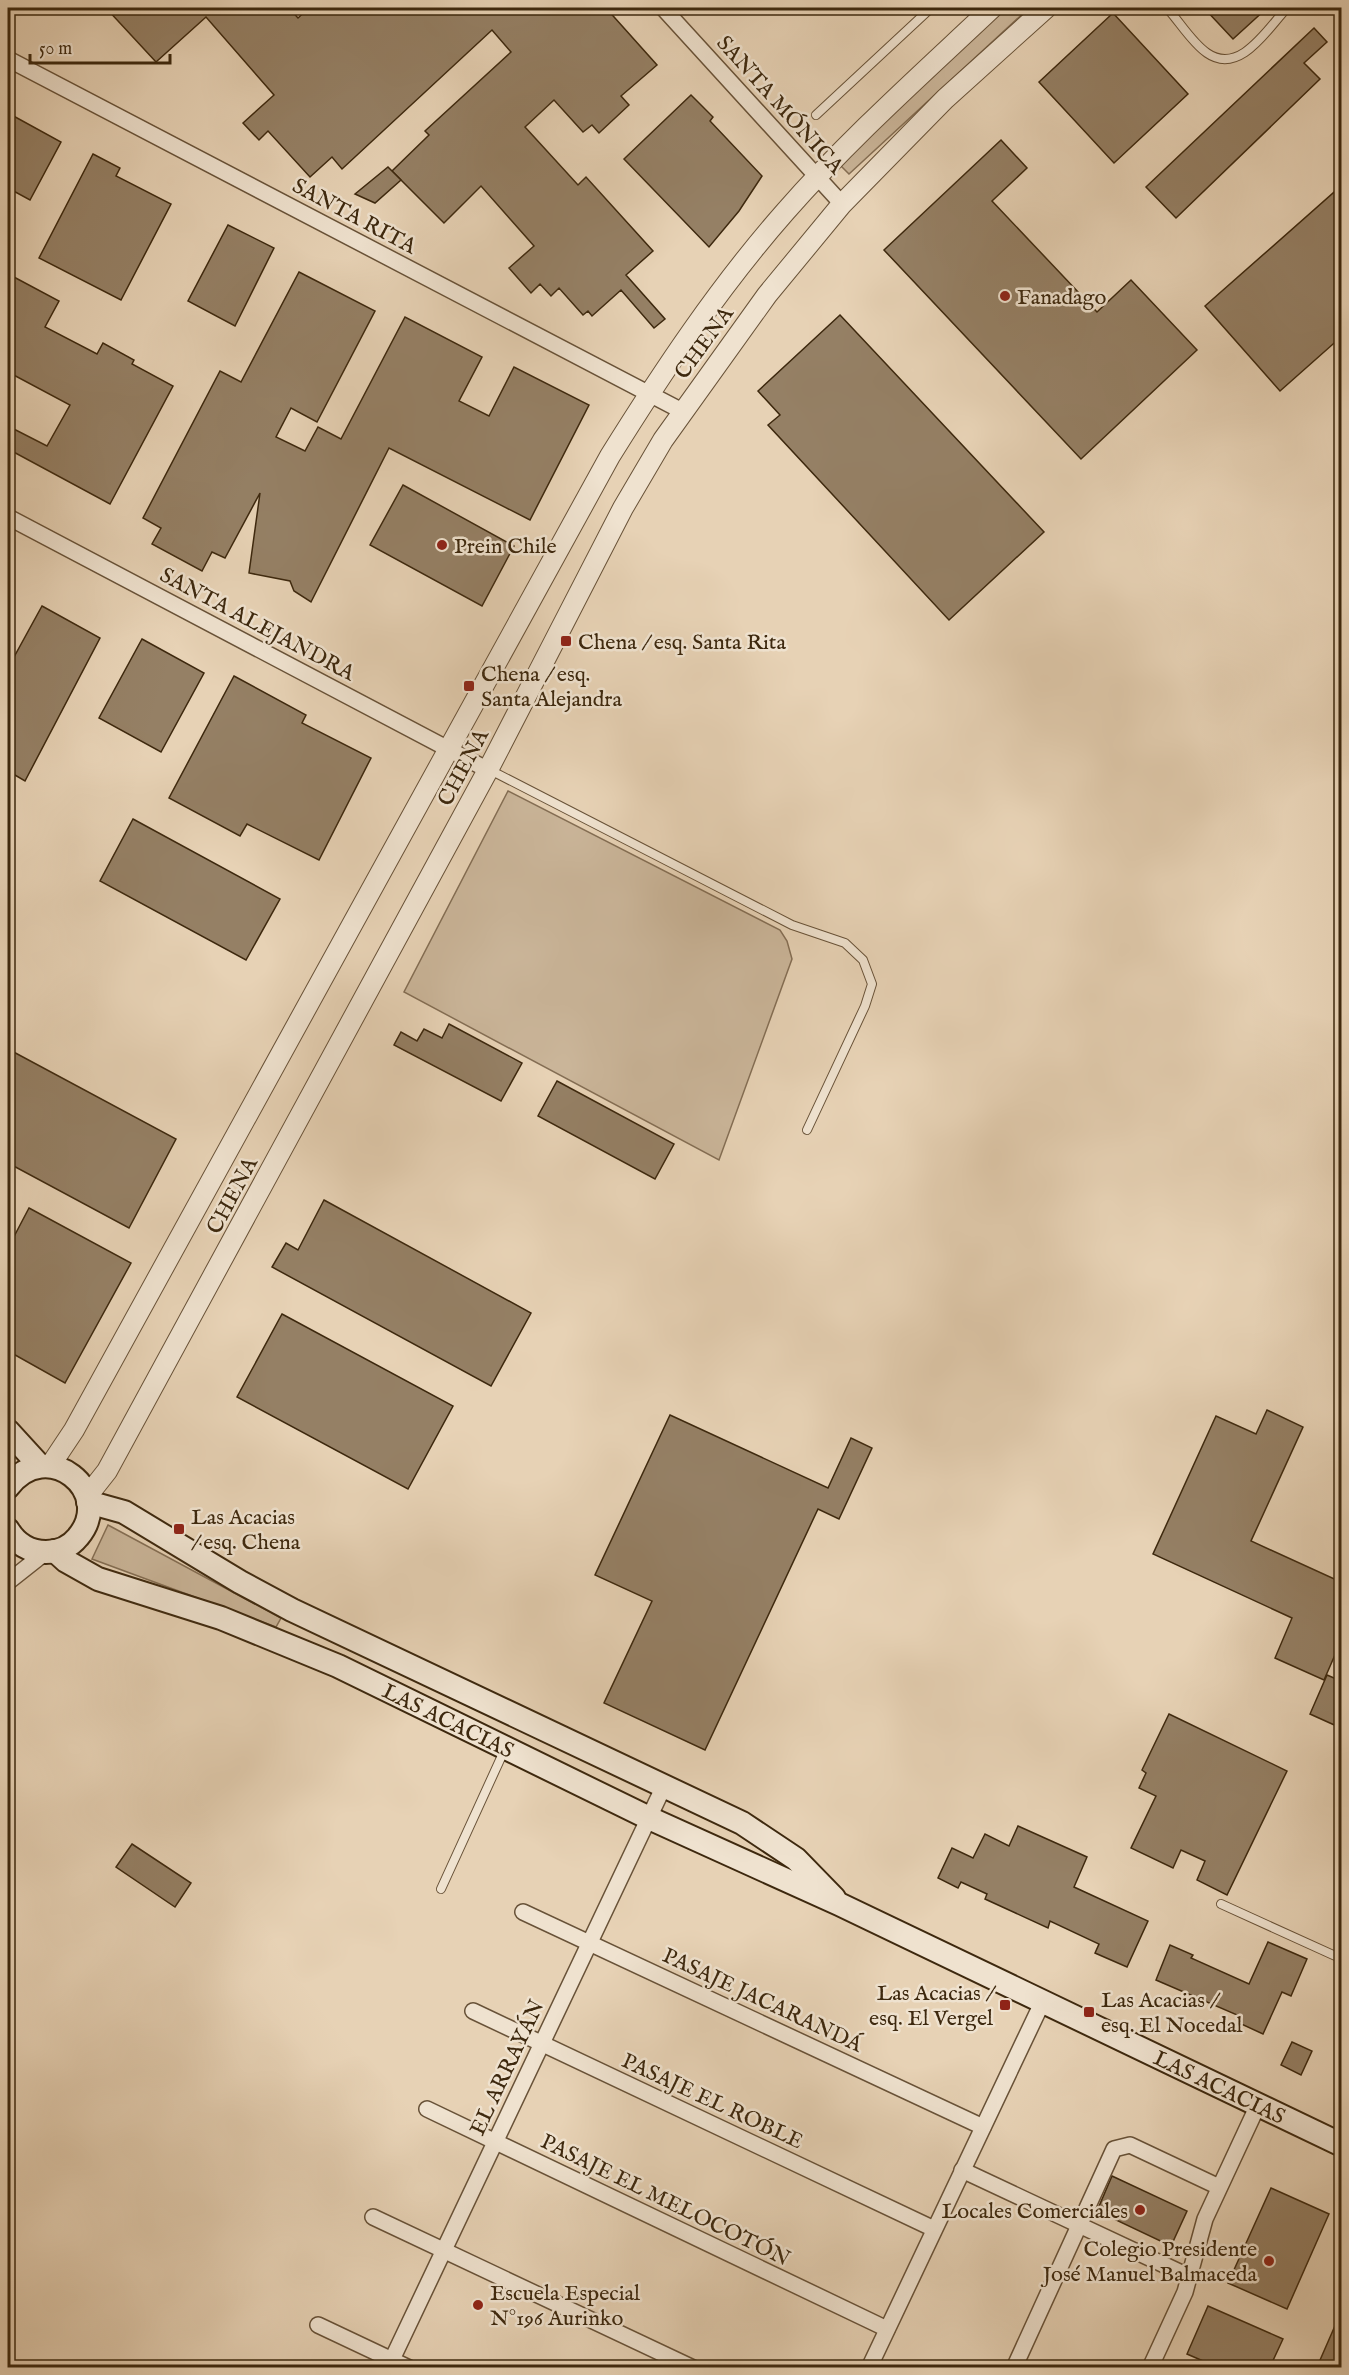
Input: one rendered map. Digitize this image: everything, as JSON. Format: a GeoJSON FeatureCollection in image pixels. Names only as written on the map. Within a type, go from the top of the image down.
{"type":"FeatureCollection","features":[{"type":"Feature","properties":{"kind":"main road"},"geometry":{"type":"LineString","coordinates":[[8,1431],[45,1466],[68,1472],[87,1498],[88,1518],[81,1533],[70,1545],[50,1552]]}},
{"type":"Feature","properties":{"kind":"main road"},"geometry":{"type":"LineString","coordinates":[[8,1487],[21,1473],[45,1466]]}},
{"type":"Feature","properties":{"kind":"main road","name":"LAS ACACIAS"},"geometry":{"type":"LineString","coordinates":[[87,1498],[124,1512],[231,1577],[292,1610],[762,1834],[796,1859],[839,1904]]}},
{"type":"Feature","properties":{"kind":"main road","name":"LAS ACACIAS"},"geometry":{"type":"LineString","coordinates":[[8,1530],[21,1545],[50,1552],[98,1579],[275,1638],[506,1747],[649,1818],[839,1904],[1341,2145]]}},
{"type":"Feature","properties":{"kind":"street","name":"SANTA MÓNICA"},"geometry":{"type":"LineString","coordinates":[[663,8],[842,204]]}},
{"type":"Feature","properties":{"kind":"street","name":"CHENA"},"geometry":{"type":"LineString","coordinates":[[45,1466],[74,1430],[610,456],[649,394],[748,256],[817,177],[992,8]]}},
{"type":"Feature","properties":{"kind":"street","name":"CHENA"},"geometry":{"type":"LineString","coordinates":[[87,1498],[107,1471],[488,770],[623,507],[682,411],[767,295],[842,204],[945,99],[1046,8]]}},
{"type":"Feature","properties":{"kind":"street","name":"SANTA RITA"},"geometry":{"type":"LineString","coordinates":[[8,59],[682,411]]}},
{"type":"Feature","properties":{"kind":"street","name":"SANTA ALEJANDRA"},"geometry":{"type":"LineString","coordinates":[[8,517],[488,770]]}},
{"type":"Feature","properties":{"kind":"street"},"geometry":{"type":"LineString","coordinates":[[8,1582],[50,1552]]}},
{"type":"Feature","properties":{"kind":"street","name":"EL ARRAYÁN"},"geometry":{"type":"LineString","coordinates":[[390,2364],[664,1786]]}},
{"type":"Feature","properties":{"kind":"street","name":"PASAJE JACARANDÁ"},"geometry":{"type":"LineString","coordinates":[[523,1912],[983,2127]]}},
{"type":"Feature","properties":{"kind":"street"},"geometry":{"type":"LineString","coordinates":[[869,2367],[1042,2003]]}},
{"type":"Feature","properties":{"kind":"street","name":"PASAJE EL ROBLE"},"geometry":{"type":"LineString","coordinates":[[473,2011],[934,2229]]}},
{"type":"Feature","properties":{"kind":"street"},"geometry":{"type":"LineString","coordinates":[[1150,2367],[1190,2277],[1204,2219],[1258,2105]]}},
{"type":"Feature","properties":{"kind":"street","name":"PASAJE EL MELOCOTÓN"},"geometry":{"type":"LineString","coordinates":[[427,2109],[887,2329]]}},
{"type":"Feature","properties":{"kind":"street"},"geometry":{"type":"LineString","coordinates":[[1014,2367],[1110,2154],[1120,2146],[1130,2145],[1219,2187]]}},
{"type":"Feature","properties":{"kind":"street"},"geometry":{"type":"LineString","coordinates":[[962,2170],[1190,2277]]}},
{"type":"Feature","properties":{"kind":"street"},"geometry":{"type":"LineString","coordinates":[[373,2217],[693,2367]]}},
{"type":"Feature","properties":{"kind":"street"},"geometry":{"type":"LineString","coordinates":[[318,2325],[390,2364],[409,2367]]}},
{"type":"Feature","properties":{"kind":"lane"},"geometry":{"type":"LineString","coordinates":[[816,115],[931,8]]}},
{"type":"Feature","properties":{"kind":"lane"},"geometry":{"type":"LineString","coordinates":[[1167,8],[1207,53],[1233,60],[1246,53],[1287,8]]}},
{"type":"Feature","properties":{"kind":"lane"},"geometry":{"type":"LineString","coordinates":[[488,770],[792,926],[833,937],[855,951],[869,971],[872,984],[865,1006],[807,1130]]}},
{"type":"Feature","properties":{"kind":"lane"},"geometry":{"type":"LineString","coordinates":[[441,1889],[506,1747]]}},
{"type":"Feature","properties":{"kind":"lane"},"geometry":{"type":"LineString","coordinates":[[1221,1904],[1341,1959]]}},
{"type":"Feature","properties":{"kind":"shaded area"},"geometry":{"type":"Polygon","coordinates":[[[1006,8],[1029,8],[849,174],[839,164],[1006,8]]]}},
{"type":"Feature","properties":{"kind":"shaded area"},"geometry":{"type":"Polygon","coordinates":[[[508,791],[780,930],[787,941],[792,959],[719,1160],[404,992],[508,791]]]}},
{"type":"Feature","properties":{"kind":"shaded area"},"geometry":{"type":"Polygon","coordinates":[[[108,1525],[281,1618],[276,1627],[92,1559],[108,1525]]]}},
{"type":"Feature","properties":{"kind":"building"},"geometry":{"type":"Polygon","coordinates":[[[106,8],[289,8],[298,18],[309,8],[606,8],[657,65],[621,96],[629,105],[599,133],[592,125],[583,132],[554,100],[525,127],[578,185],[586,177],[653,251],[626,275],[665,319],[654,328],[621,290],[592,316],[588,311],[583,315],[559,288],[551,296],[540,284],[531,293],[509,268],[534,246],[481,186],[444,223],[392,171],[429,135],[425,131],[511,52],[492,30],[342,169],[332,157],[310,177],[268,131],[259,140],[243,123],[274,95],[206,17],[156,62],[106,8]]]}},
{"type":"Feature","properties":{"kind":"building"},"geometry":{"type":"Polygon","coordinates":[[[1204,8],[1267,8],[1233,39],[1204,8]]]}},
{"type":"Feature","properties":{"kind":"building"},"geometry":{"type":"Polygon","coordinates":[[[1113,13],[1188,94],[1114,163],[1039,82],[1113,13]]]}},
{"type":"Feature","properties":{"kind":"building"},"geometry":{"type":"Polygon","coordinates":[[[1314,28],[1327,42],[1304,63],[1320,79],[1176,218],[1146,187],[1314,28]]]}},
{"type":"Feature","properties":{"kind":"building"},"geometry":{"type":"Polygon","coordinates":[[[691,95],[713,117],[710,121],[762,176],[739,211],[709,247],[624,159],[691,95]]]}},
{"type":"Feature","properties":{"kind":"building"},"geometry":{"type":"Polygon","coordinates":[[[8,113],[61,142],[30,200],[8,188],[8,113]]]}},
{"type":"Feature","properties":{"kind":"building","name":"Fanadago"},"geometry":{"type":"Polygon","coordinates":[[[1001,140],[1027,168],[992,201],[1097,312],[1131,280],[1197,350],[1081,459],[884,250],[1001,140]]]}},
{"type":"Feature","properties":{"kind":"building"},"geometry":{"type":"Polygon","coordinates":[[[93,154],[120,168],[116,176],[171,204],[121,300],[39,258],[93,154]]]}},
{"type":"Feature","properties":{"kind":"building"},"geometry":{"type":"Polygon","coordinates":[[[388,167],[401,180],[375,203],[355,194],[388,167]]]}},
{"type":"Feature","properties":{"kind":"building"},"geometry":{"type":"Polygon","coordinates":[[[1341,186],[1341,337],[1280,391],[1205,306],[1341,186]]]}},
{"type":"Feature","properties":{"kind":"building"},"geometry":{"type":"Polygon","coordinates":[[[228,225],[274,248],[235,326],[188,301],[228,225]]]}},
{"type":"Feature","properties":{"kind":"building"},"geometry":{"type":"Polygon","coordinates":[[[299,272],[375,311],[317,422],[291,408],[276,437],[305,451],[318,427],[341,439],[405,317],[482,357],[459,401],[489,416],[514,367],[589,405],[530,520],[389,448],[311,602],[294,591],[290,581],[249,573],[260,493],[225,558],[212,552],[202,571],[152,544],[161,528],[143,518],[220,371],[241,382],[299,272]]]}},
{"type":"Feature","properties":{"kind":"building"},"geometry":{"type":"Polygon","coordinates":[[[12,276],[59,301],[45,327],[97,354],[103,343],[134,360],[132,364],[173,386],[110,504],[8,449],[8,426],[47,446],[70,405],[8,372],[8,285],[12,276]]]}},
{"type":"Feature","properties":{"kind":"building"},"geometry":{"type":"Polygon","coordinates":[[[840,315],[1044,532],[949,620],[768,425],[780,415],[758,391],[840,315]]]}},
{"type":"Feature","properties":{"kind":"building","name":"Prein Chile"},"geometry":{"type":"Polygon","coordinates":[[[403,485],[514,546],[482,606],[370,545],[403,485]]]}},
{"type":"Feature","properties":{"kind":"building"},"geometry":{"type":"Polygon","coordinates":[[[42,606],[100,638],[25,781],[8,771],[8,668],[42,606]]]}},
{"type":"Feature","properties":{"kind":"building"},"geometry":{"type":"Polygon","coordinates":[[[142,639],[204,673],[161,752],[99,718],[142,639]]]}},
{"type":"Feature","properties":{"kind":"building"},"geometry":{"type":"Polygon","coordinates":[[[234,676],[306,715],[302,723],[371,758],[319,860],[247,824],[240,836],[169,798],[234,676]]]}},
{"type":"Feature","properties":{"kind":"building"},"geometry":{"type":"Polygon","coordinates":[[[133,819],[280,899],[246,960],[100,881],[133,819]]]}},
{"type":"Feature","properties":{"kind":"building"},"geometry":{"type":"Polygon","coordinates":[[[449,1024],[522,1063],[501,1101],[394,1045],[401,1032],[417,1041],[424,1029],[442,1038],[449,1024]]]}},
{"type":"Feature","properties":{"kind":"building"},"geometry":{"type":"Polygon","coordinates":[[[8,1049],[176,1139],[129,1228],[8,1163],[8,1049]]]}},
{"type":"Feature","properties":{"kind":"building"},"geometry":{"type":"Polygon","coordinates":[[[557,1081],[674,1144],[655,1179],[538,1116],[557,1081]]]}},
{"type":"Feature","properties":{"kind":"building"},"geometry":{"type":"Polygon","coordinates":[[[324,1200],[531,1313],[491,1386],[272,1267],[286,1243],[298,1250],[324,1200]]]}},
{"type":"Feature","properties":{"kind":"building"},"geometry":{"type":"Polygon","coordinates":[[[29,1208],[131,1263],[65,1383],[8,1351],[8,1248],[29,1208]]]}},
{"type":"Feature","properties":{"kind":"building"},"geometry":{"type":"Polygon","coordinates":[[[282,1314],[453,1406],[408,1489],[237,1397],[282,1314]]]}},
{"type":"Feature","properties":{"kind":"building"},"geometry":{"type":"Polygon","coordinates":[[[1267,1410],[1303,1427],[1251,1541],[1341,1582],[1341,1641],[1324,1680],[1275,1658],[1292,1618],[1153,1554],[1216,1416],[1256,1434],[1267,1410]]]}},
{"type":"Feature","properties":{"kind":"building"},"geometry":{"type":"Polygon","coordinates":[[[670,1415],[828,1488],[851,1438],[872,1448],[839,1519],[818,1509],[705,1750],[604,1703],[652,1601],[595,1575],[670,1415]]]}},
{"type":"Feature","properties":{"kind":"building"},"geometry":{"type":"Polygon","coordinates":[[[1327,1675],[1341,1681],[1341,1728],[1310,1714],[1327,1675]]]}},
{"type":"Feature","properties":{"kind":"building"},"geometry":{"type":"Polygon","coordinates":[[[1169,1714],[1287,1771],[1227,1895],[1197,1880],[1205,1861],[1181,1850],[1173,1868],[1131,1848],[1156,1796],[1139,1788],[1146,1773],[1142,1770],[1169,1714]]]}},
{"type":"Feature","properties":{"kind":"building"},"geometry":{"type":"Polygon","coordinates":[[[1018,1826],[1087,1857],[1074,1887],[1148,1921],[1127,1967],[1095,1953],[1099,1944],[1050,1921],[1048,1928],[985,1899],[987,1894],[961,1882],[958,1888],[938,1878],[952,1848],[973,1858],[985,1834],[1009,1846],[1018,1826]]]}},
{"type":"Feature","properties":{"kind":"building"},"geometry":{"type":"Polygon","coordinates":[[[132,1844],[191,1883],[175,1907],[116,1867],[132,1844]]]}},
{"type":"Feature","properties":{"kind":"building"},"geometry":{"type":"Polygon","coordinates":[[[1268,1942],[1307,1959],[1291,1996],[1282,1992],[1263,2034],[1239,2023],[1242,2017],[1156,1980],[1170,1945],[1193,1955],[1191,1958],[1249,1984],[1268,1942]]]}},
{"type":"Feature","properties":{"kind":"building"},"geometry":{"type":"Polygon","coordinates":[[[1292,2042],[1312,2051],[1301,2075],[1281,2065],[1292,2042]]]}},
{"type":"Feature","properties":{"kind":"building","name":"Locales Comerciales"},"geometry":{"type":"Polygon","coordinates":[[[1112,2176],[1187,2211],[1171,2246],[1097,2211],[1112,2176]]]}},
{"type":"Feature","properties":{"kind":"building"},"geometry":{"type":"Polygon","coordinates":[[[1271,2188],[1329,2214],[1287,2309],[1228,2283],[1271,2188]]]}},
{"type":"Feature","properties":{"kind":"building"},"geometry":{"type":"Polygon","coordinates":[[[1208,2306],[1283,2339],[1270,2367],[1217,2367],[1187,2354],[1208,2306]]]}},
{"type":"Feature","properties":{"kind":"building"},"geometry":{"type":"Polygon","coordinates":[[[1341,2312],[1341,2367],[1317,2367],[1341,2312]]]}},
{"type":"Feature","properties":{"kind":"place","name":"Fanadago"},"geometry":{"type":"Point","coordinates":[1005,296]}},
{"type":"Feature","properties":{"kind":"place","name":"Prein Chile"},"geometry":{"type":"Point","coordinates":[442,545]}},
{"type":"Feature","properties":{"kind":"place","name":"Chena / esq. Santa Rita"},"geometry":{"type":"Point","coordinates":[566,641]}},
{"type":"Feature","properties":{"kind":"place","name":"Chena / esq. Santa Alejandra"},"geometry":{"type":"Point","coordinates":[469,686]}},
{"type":"Feature","properties":{"kind":"place","name":"Las Acacias / esq. Chena"},"geometry":{"type":"Point","coordinates":[179,1529]}},
{"type":"Feature","properties":{"kind":"place","name":"Las Acacias / esq. El Vergel"},"geometry":{"type":"Point","coordinates":[1005,2005]}},
{"type":"Feature","properties":{"kind":"place","name":"Las Acacias / esq. El Nocedal"},"geometry":{"type":"Point","coordinates":[1089,2012]}},
{"type":"Feature","properties":{"kind":"place","name":"Locales Comerciales"},"geometry":{"type":"Point","coordinates":[1140,2210]}},
{"type":"Feature","properties":{"kind":"place","name":"Colegio Presidente José Manuel Balmaceda"},"geometry":{"type":"Point","coordinates":[1269,2261]}},
{"type":"Feature","properties":{"kind":"place","name":"Escuela Especial N°196 Aurinko"},"geometry":{"type":"Point","coordinates":[478,2305]}}]}
